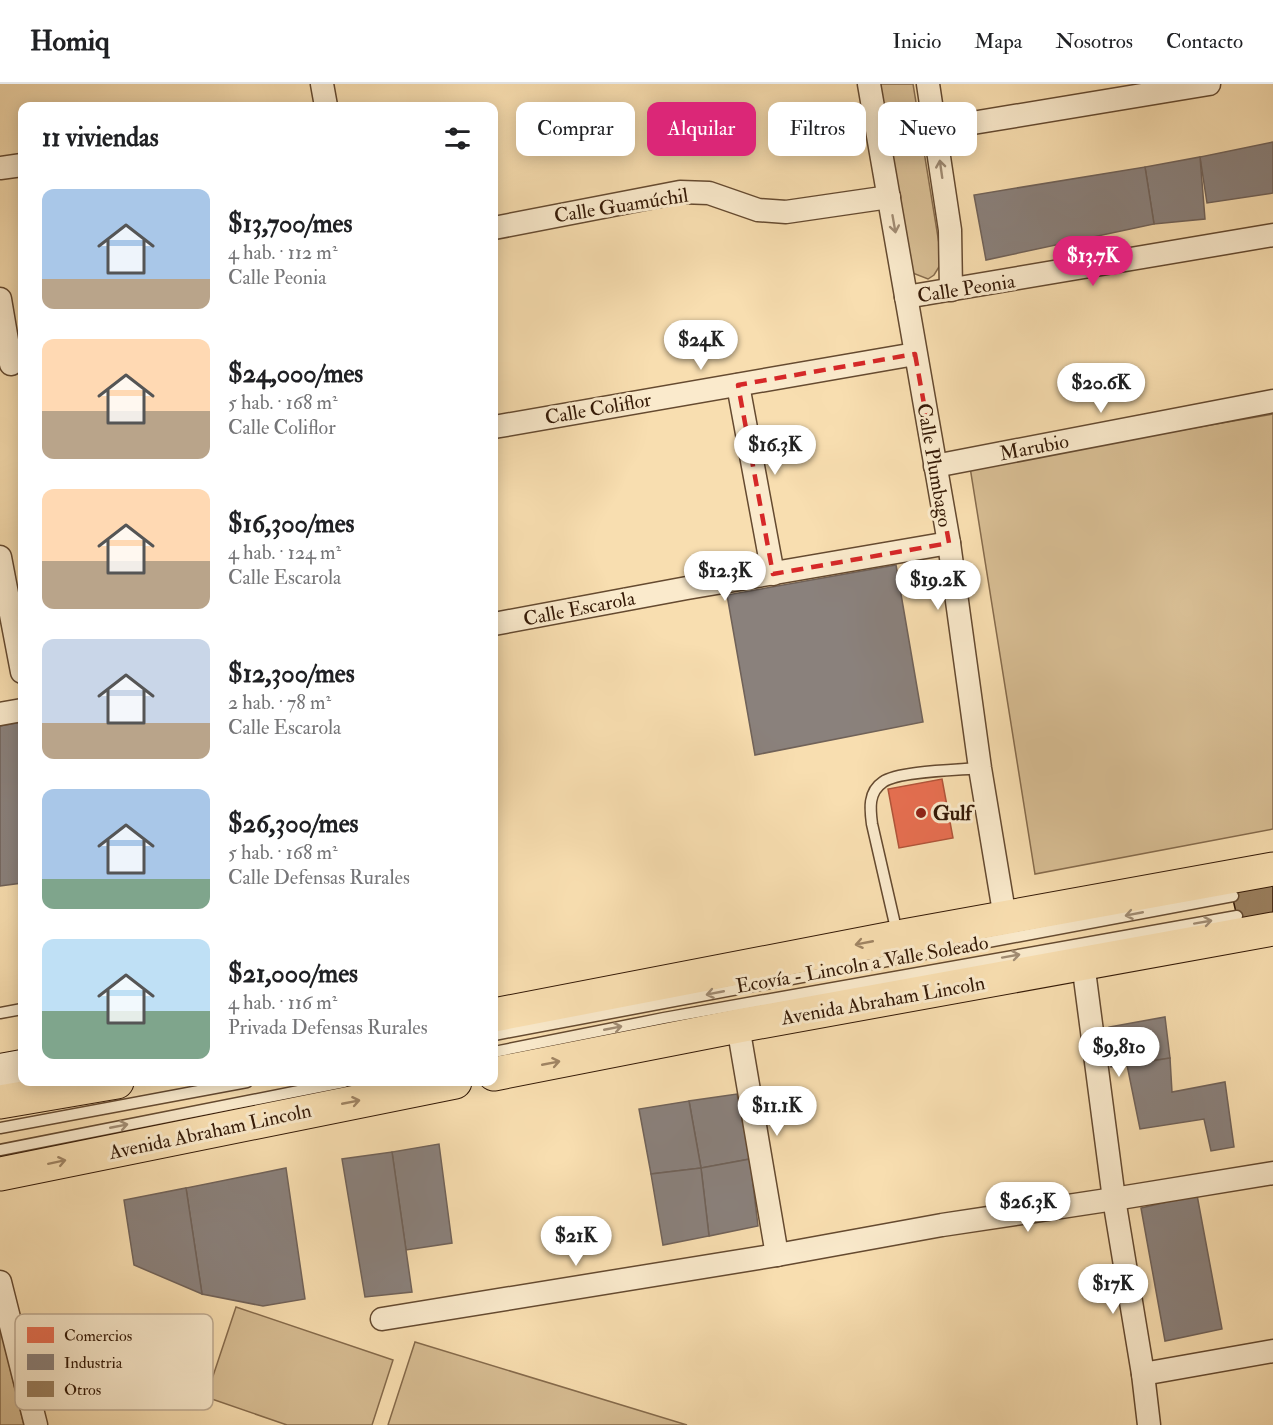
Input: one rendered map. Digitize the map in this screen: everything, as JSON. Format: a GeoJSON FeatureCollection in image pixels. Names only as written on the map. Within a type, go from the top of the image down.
{"type":"FeatureCollection","features":[{"type":"Feature","properties":{"kind":"main road"},"geometry":{"type":"LineString","coordinates":[[498,1014],[898,937],[1273,869]]}},
{"type":"Feature","properties":{"kind":"main road","name":"Avenida Abraham Lincoln"},"geometry":{"type":"LineString","coordinates":[[498,1073],[738,1026],[1273,929]]}},
{"type":"Feature","properties":{"kind":"main road"},"geometry":{"type":"LineString","coordinates":[[0,1070],[18,1067]]}},
{"type":"Feature","properties":{"kind":"main road"},"geometry":{"type":"LineString","coordinates":[[0,1102],[94,1086]]}},
{"type":"Feature","properties":{"kind":"main road","name":"Avenida Abraham Lincoln"},"geometry":{"type":"LineString","coordinates":[[0,1174],[435,1086]]}},
{"type":"Feature","properties":{"kind":"street"},"geometry":{"type":"LineString","coordinates":[[322,84],[325,102]]}},
{"type":"Feature","properties":{"kind":"street","name":"Calle Plumbago"},"geometry":{"type":"LineString","coordinates":[[869,84],[949,543],[980,768],[1005,918]]}},
{"type":"Feature","properties":{"kind":"street"},"geometry":{"type":"LineString","coordinates":[[928,84],[931,102]]}},
{"type":"Feature","properties":{"kind":"street"},"geometry":{"type":"LineString","coordinates":[[977,122],[1209,84]]}},
{"type":"Feature","properties":{"kind":"street"},"geometry":{"type":"LineString","coordinates":[[940,156],[950,230],[951,290]]}},
{"type":"Feature","properties":{"kind":"street"},"geometry":{"type":"LineString","coordinates":[[0,168],[18,166]]}},
{"type":"Feature","properties":{"kind":"street","name":"Calle Guamúchil"},"geometry":{"type":"LineString","coordinates":[[498,227],[680,192],[709,193],[758,210],[786,212],[889,197]]}},
{"type":"Feature","properties":{"kind":"street","name":"Calle Peonia"},"geometry":{"type":"LineString","coordinates":[[906,297],[1273,235]]}},
{"type":"Feature","properties":{"kind":"street"},"geometry":{"type":"LineString","coordinates":[[0,299],[11,364]]}},
{"type":"Feature","properties":{"kind":"street","name":"Calle Coliflor"},"geometry":{"type":"LineString","coordinates":[[498,426],[915,354]]}},
{"type":"Feature","properties":{"kind":"street"},"geometry":{"type":"LineString","coordinates":[[738,385],[773,574]]}},
{"type":"Feature","properties":{"kind":"street","name":"Marubio"},"geometry":{"type":"LineString","coordinates":[[935,466],[1273,401]]}},
{"type":"Feature","properties":{"kind":"street","name":"Calle Escarola"},"geometry":{"type":"LineString","coordinates":[[498,623],[949,543]]}},
{"type":"Feature","properties":{"kind":"street"},"geometry":{"type":"LineString","coordinates":[[0,557],[18,651]]}},
{"type":"Feature","properties":{"kind":"street"},"geometry":{"type":"LineString","coordinates":[[0,714],[18,711]]}},
{"type":"Feature","properties":{"kind":"street"},"geometry":{"type":"LineString","coordinates":[[1083,963],[1114,1199],[1143,1374],[1149,1425]]}},
{"type":"Feature","properties":{"kind":"street"},"geometry":{"type":"LineString","coordinates":[[738,1026],[777,1255]]}},
{"type":"Feature","properties":{"kind":"street"},"geometry":{"type":"LineString","coordinates":[[382,1319],[777,1255],[942,1225],[1273,1173]]}},
{"type":"Feature","properties":{"kind":"street"},"geometry":{"type":"LineString","coordinates":[[0,1282],[15,1342]]}},
{"type":"Feature","properties":{"kind":"street"},"geometry":{"type":"LineString","coordinates":[[1143,1374],[1273,1351]]}},
{"type":"Feature","properties":{"kind":"street"},"geometry":{"type":"LineString","coordinates":[[32,1410],[36,1425]]}},
{"type":"Feature","properties":{"kind":"lane"},"geometry":{"type":"LineString","coordinates":[[898,937],[872,824],[870,808],[873,794],[883,782],[897,776],[980,768]]}},
{"type":"Feature","properties":{"kind":"lane"},"geometry":{"type":"LineString","coordinates":[[498,1034],[1233,896]]}},
{"type":"Feature","properties":{"kind":"lane","name":"Ecovía - Lincoln a Valle Soleado"},"geometry":{"type":"LineString","coordinates":[[498,1051],[664,1018],[1237,916]]}},
{"type":"Feature","properties":{"kind":"lane"},"geometry":{"type":"LineString","coordinates":[[0,1012],[18,1010]]}},
{"type":"Feature","properties":{"kind":"lane"},"geometry":{"type":"LineString","coordinates":[[0,1128],[226,1086]]}},
{"type":"Feature","properties":{"kind":"lane"},"geometry":{"type":"LineString","coordinates":[[0,1150],[324,1086]]}},
{"type":"Feature","properties":{"kind":"highlighted area"},"geometry":{"type":"Polygon","coordinates":[[[915,354],[949,543],[773,574],[738,385],[915,354]]]}},
{"type":"Feature","properties":{"kind":"shaded area"},"geometry":{"type":"Polygon","coordinates":[[[877,84],[913,84],[916,102],[880,102],[877,84]]]}},
{"type":"Feature","properties":{"kind":"shaded area"},"geometry":{"type":"Polygon","coordinates":[[[890,156],[925,156],[942,262],[934,275],[928,279],[910,272],[890,156]]]}},
{"type":"Feature","properties":{"kind":"shaded area"},"geometry":{"type":"Polygon","coordinates":[[[1273,414],[1273,829],[1035,874],[970,467],[1273,414]]]}},
{"type":"Feature","properties":{"kind":"shaded area"},"geometry":{"type":"Polygon","coordinates":[[[236,1307],[393,1360],[372,1425],[287,1425],[213,1399],[213,1376],[236,1307]]]}},
{"type":"Feature","properties":{"kind":"shaded area"},"geometry":{"type":"Polygon","coordinates":[[[0,1327],[15,1388],[15,1410],[20,1410],[24,1425],[0,1425],[0,1327]]]}},
{"type":"Feature","properties":{"kind":"shaded area"},"geometry":{"type":"Polygon","coordinates":[[[415,1342],[687,1425],[388,1425],[415,1342]]]}},
{"type":"Feature","properties":{"kind":"building: Comercios","name":"Gulf"},"geometry":{"type":"Polygon","coordinates":[[[942,779],[953,838],[899,848],[888,789],[942,779]]]}},
{"type":"Feature","properties":{"kind":"building: Industria"},"geometry":{"type":"Polygon","coordinates":[[[1273,142],[1273,193],[1207,203],[1200,157],[1273,142]]]}},
{"type":"Feature","properties":{"kind":"building: Industria"},"geometry":{"type":"Polygon","coordinates":[[[1200,157],[1205,219],[1154,224],[1145,167],[1200,157]]]}},
{"type":"Feature","properties":{"kind":"building: Industria"},"geometry":{"type":"Polygon","coordinates":[[[1145,167],[1154,224],[986,260],[974,195],[1145,167]]]}},
{"type":"Feature","properties":{"kind":"building: Industria"},"geometry":{"type":"Polygon","coordinates":[[[896,565],[923,722],[755,755],[727,595],[896,565]]]}},
{"type":"Feature","properties":{"kind":"building: Industria"},"geometry":{"type":"Polygon","coordinates":[[[18,723],[18,884],[0,886],[0,726],[18,723]]]}},
{"type":"Feature","properties":{"kind":"building: Industria"},"geometry":{"type":"Polygon","coordinates":[[[1165,1017],[1170,1058],[1111,1067],[1109,1027],[1165,1017]]]}},
{"type":"Feature","properties":{"kind":"building: Industria"},"geometry":{"type":"Polygon","coordinates":[[[1170,1058],[1172,1092],[1225,1082],[1234,1147],[1211,1151],[1204,1119],[1140,1129],[1127,1065],[1170,1058]]]}},
{"type":"Feature","properties":{"kind":"building: Industria"},"geometry":{"type":"Polygon","coordinates":[[[737,1094],[750,1159],[701,1168],[689,1101],[737,1094]]]}},
{"type":"Feature","properties":{"kind":"building: Industria"},"geometry":{"type":"Polygon","coordinates":[[[689,1101],[701,1168],[651,1174],[639,1109],[689,1101]]]}},
{"type":"Feature","properties":{"kind":"building: Industria"},"geometry":{"type":"Polygon","coordinates":[[[439,1144],[452,1243],[406,1250],[392,1152],[439,1144]]]}},
{"type":"Feature","properties":{"kind":"building: Industria"},"geometry":{"type":"Polygon","coordinates":[[[392,1152],[412,1292],[365,1297],[342,1159],[392,1152]]]}},
{"type":"Feature","properties":{"kind":"building: Industria"},"geometry":{"type":"Polygon","coordinates":[[[750,1159],[758,1226],[709,1236],[701,1168],[750,1159]]]}},
{"type":"Feature","properties":{"kind":"building: Industria"},"geometry":{"type":"Polygon","coordinates":[[[286,1168],[305,1299],[263,1306],[202,1294],[186,1188],[286,1168]]]}},
{"type":"Feature","properties":{"kind":"building: Industria"},"geometry":{"type":"Polygon","coordinates":[[[701,1168],[709,1236],[663,1245],[651,1174],[701,1168]]]}},
{"type":"Feature","properties":{"kind":"building: Industria"},"geometry":{"type":"Polygon","coordinates":[[[186,1188],[202,1294],[134,1265],[124,1200],[186,1188]]]}},
{"type":"Feature","properties":{"kind":"building: Industria"},"geometry":{"type":"Polygon","coordinates":[[[1197,1195],[1222,1329],[1165,1341],[1141,1208],[1197,1195]]]}},
{"type":"Feature","properties":{"kind":"building: Otros"},"geometry":{"type":"Polygon","coordinates":[[[1273,883],[1273,915],[1238,921],[1231,891],[1273,883]]]}},
{"type":"Feature","properties":{"kind":"place","name":"Gulf"},"geometry":{"type":"Point","coordinates":[921,813]}}]}
